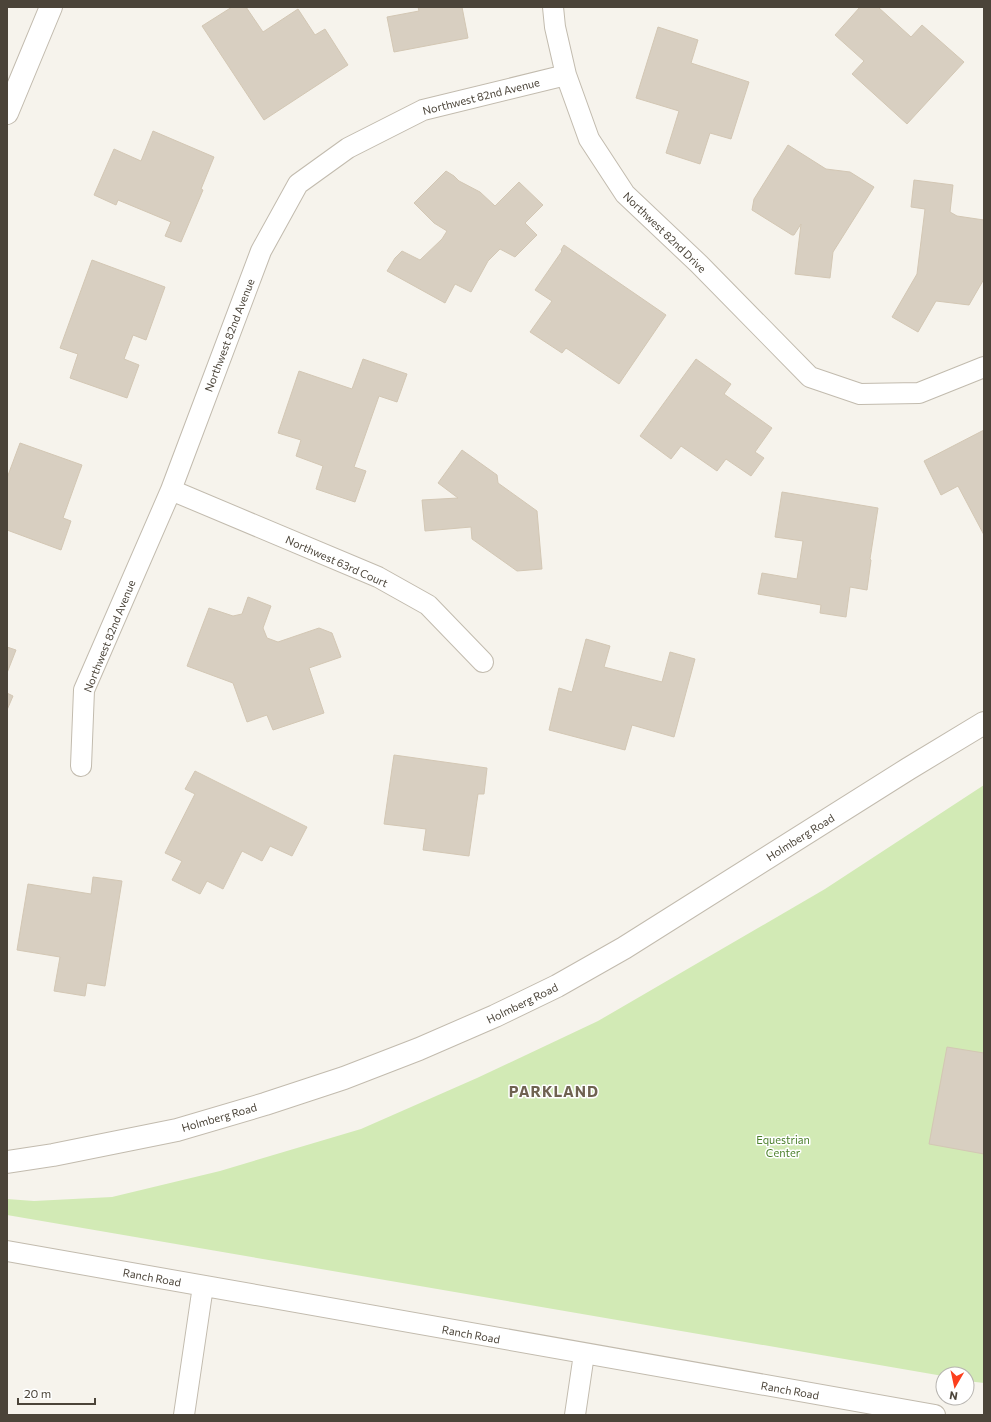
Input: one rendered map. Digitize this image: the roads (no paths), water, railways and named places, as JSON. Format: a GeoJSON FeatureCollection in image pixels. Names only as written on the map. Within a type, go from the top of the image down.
{"type":"FeatureCollection","features":[{"type":"Feature","properties":{"kind":"street"},"geometry":{"type":"LineString","coordinates":[[7,112],[51,7]]}},
{"type":"Feature","properties":{"kind":"street","name":"Northwest 82nd Drive"},"geometry":{"type":"LineString","coordinates":[[554,7],[555,27],[566,75],[589,139],[624,194],[699,264],[810,377],[860,394],[919,393],[984,367]]}},
{"type":"Feature","properties":{"kind":"street","name":"Northwest 82nd Avenue"},"geometry":{"type":"LineString","coordinates":[[81,766],[84,690],[170,490],[261,251],[298,184],[348,148],[423,110],[566,75]]}},
{"type":"Feature","properties":{"kind":"street","name":"Northwest 63rd Court"},"geometry":{"type":"LineString","coordinates":[[170,490],[378,577],[428,605],[484,662]]}},
{"type":"Feature","properties":{"kind":"street","name":"Holmberg Road"},"geometry":{"type":"LineString","coordinates":[[7,1162],[53,1155],[177,1130],[265,1104],[344,1078],[419,1049],[495,1016],[557,986],[624,948],[908,769],[984,723]]}},
{"type":"Feature","properties":{"kind":"street","name":"Ranch Road"},"geometry":{"type":"LineString","coordinates":[[7,1251],[935,1415]]}},
{"type":"Feature","properties":{"kind":"street"},"geometry":{"type":"LineString","coordinates":[[184,1415],[203,1286]]}},
{"type":"Feature","properties":{"kind":"street"},"geometry":{"type":"LineString","coordinates":[[576,1415],[584,1354]]}},
{"type":"Feature","properties":{"kind":"district","name":"PARKLAND"},"geometry":{"type":"Point","coordinates":[554,1091]}},
{"type":"Feature","properties":{"kind":"park label","name":"Equestrian Center"},"geometry":{"type":"Point","coordinates":[783,1145]}}]}
